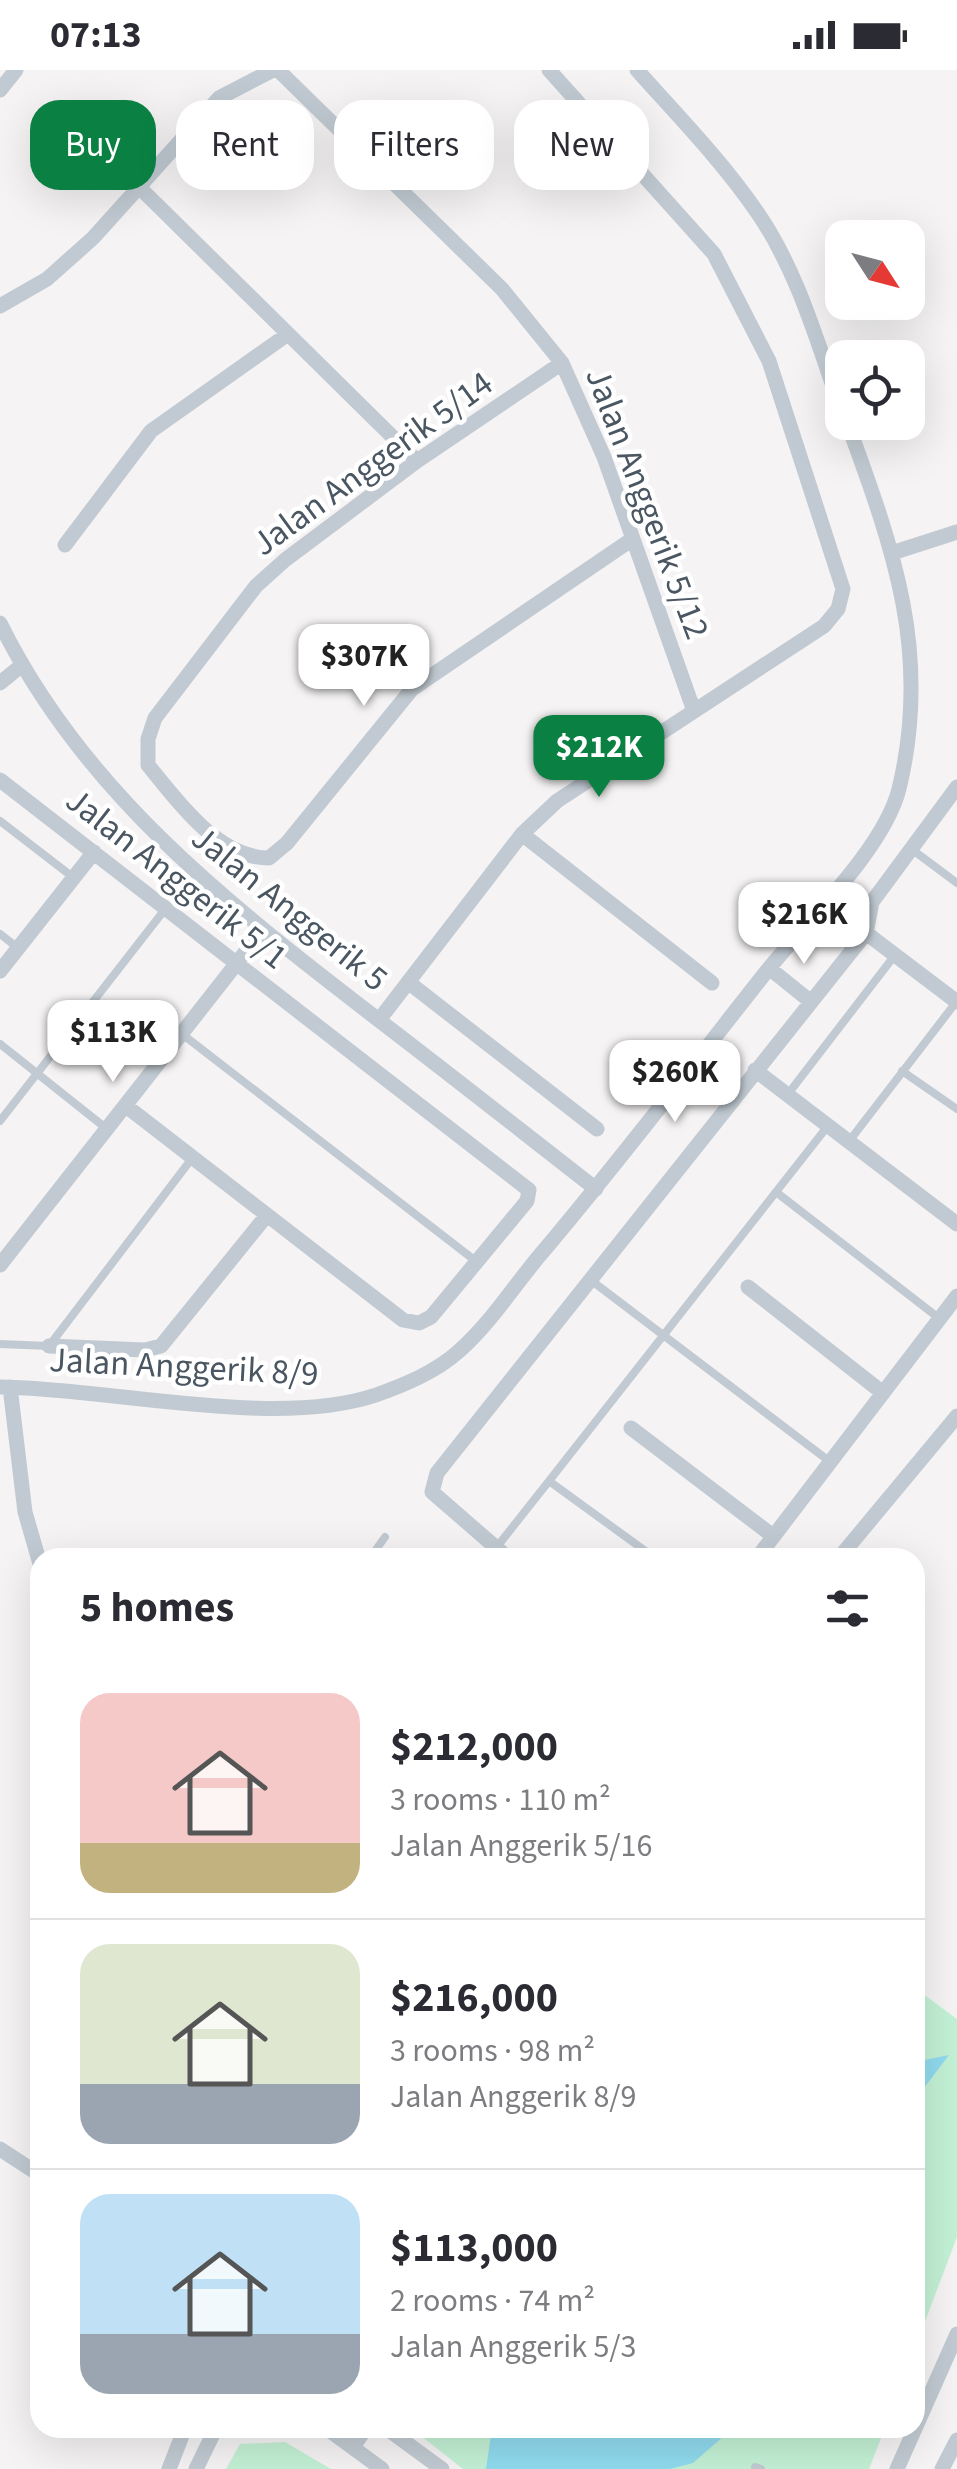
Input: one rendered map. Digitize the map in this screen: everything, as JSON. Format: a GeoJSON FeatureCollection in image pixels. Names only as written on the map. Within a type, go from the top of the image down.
{"type":"FeatureCollection","features":[{"type":"Feature","properties":{"kind":"street"},"geometry":{"type":"LineString","coordinates":[[0,90],[16,70]]}},
{"type":"Feature","properties":{"kind":"street"},"geometry":{"type":"LineString","coordinates":[[156,166],[219,98],[276,70]]}},
{"type":"Feature","properties":{"kind":"street","name":"Jalan Anggerik 5/12"},"geometry":{"type":"LineString","coordinates":[[276,70],[502,289],[562,363],[604,456],[694,710]]}},
{"type":"Feature","properties":{"kind":"street"},"geometry":{"type":"LineString","coordinates":[[379,1020],[522,834],[557,800],[824,626],[838,609],[843,589],[769,361],[714,254],[549,70]]}},
{"type":"Feature","properties":{"kind":"street"},"geometry":{"type":"LineString","coordinates":[[636,70],[704,144],[759,214],[793,278],[825,366]]}},
{"type":"Feature","properties":{"kind":"street"},"geometry":{"type":"LineString","coordinates":[[0,306],[46,279],[94,238],[135,190]]}},
{"type":"Feature","properties":{"kind":"street"},"geometry":{"type":"LineString","coordinates":[[142,190],[418,461]]}},
{"type":"Feature","properties":{"kind":"street"},"geometry":{"type":"LineString","coordinates":[[65,545],[150,430],[288,334]]}},
{"type":"Feature","properties":{"kind":"street","name":"Jalan Anggerik 5/14"},"geometry":{"type":"LineString","coordinates":[[562,363],[418,461],[256,586],[155,718],[148,739],[148,765],[190,815],[246,858],[269,858],[287,843],[412,689],[631,540]]}},
{"type":"Feature","properties":{"kind":"street","name":"Jalan Anggerik 8/9"},"geometry":{"type":"LineString","coordinates":[[5,1387],[312,1408],[372,1396],[420,1377],[459,1351],[596,1190],[769,968],[860,861],[898,794],[913,718],[910,649],[894,552],[853,440]]}},
{"type":"Feature","properties":{"kind":"street"},"geometry":{"type":"LineString","coordinates":[[894,552],[957,532]]}},
{"type":"Feature","properties":{"kind":"street","name":"Jalan Anggerik 5"},"geometry":{"type":"LineString","coordinates":[[0,622],[22,666],[63,730],[122,802],[262,931],[596,1190]]}},
{"type":"Feature","properties":{"kind":"street"},"geometry":{"type":"LineString","coordinates":[[0,683],[22,666]]}},
{"type":"Feature","properties":{"kind":"street","name":"Jalan Anggerik 5/1"},"geometry":{"type":"LineString","coordinates":[[0,780],[524,1184],[529,1190],[527,1201],[476,1262]]}},
{"type":"Feature","properties":{"kind":"street"},"geometry":{"type":"LineString","coordinates":[[496,1548],[442,1505],[432,1492],[436,1473],[866,933],[872,902],[957,787]]}},
{"type":"Feature","properties":{"kind":"street"},"geometry":{"type":"LineString","coordinates":[[522,834],[712,983]]}},
{"type":"Feature","properties":{"kind":"street"},"geometry":{"type":"LineString","coordinates":[[0,971],[94,852]]}},
{"type":"Feature","properties":{"kind":"street"},"geometry":{"type":"LineString","coordinates":[[0,1266],[262,931]]}},
{"type":"Feature","properties":{"kind":"street"},"geometry":{"type":"LineString","coordinates":[[866,933],[957,1001]]}},
{"type":"Feature","properties":{"kind":"street"},"geometry":{"type":"LineString","coordinates":[[769,968],[810,1001]]}},
{"type":"Feature","properties":{"kind":"street"},"geometry":{"type":"LineString","coordinates":[[408,982],[598,1129]]}},
{"type":"Feature","properties":{"kind":"street"},"geometry":{"type":"LineString","coordinates":[[755,1070],[957,1224]]}},
{"type":"Feature","properties":{"kind":"street"},"geometry":{"type":"LineString","coordinates":[[126,1106],[403,1320],[418,1323],[431,1316],[476,1262]]}},
{"type":"Feature","properties":{"kind":"street"},"geometry":{"type":"LineString","coordinates":[[49,1346],[145,1350],[161,1346],[268,1215]]}},
{"type":"Feature","properties":{"kind":"street"},"geometry":{"type":"LineString","coordinates":[[748,1287],[883,1393]]}},
{"type":"Feature","properties":{"kind":"street"},"geometry":{"type":"LineString","coordinates":[[764,1548],[957,1296]]}},
{"type":"Feature","properties":{"kind":"street"},"geometry":{"type":"LineString","coordinates":[[5,1387],[25,1512],[35,1548]]}},
{"type":"Feature","properties":{"kind":"street"},"geometry":{"type":"LineString","coordinates":[[847,1548],[957,1416]]}},
{"type":"Feature","properties":{"kind":"street"},"geometry":{"type":"LineString","coordinates":[[631,1428],[773,1536]]}},
{"type":"Feature","properties":{"kind":"street"},"geometry":{"type":"LineString","coordinates":[[0,2149],[30,2168]]}},
{"type":"Feature","properties":{"kind":"street"},"geometry":{"type":"LineString","coordinates":[[925,2406],[957,2334]]}},
{"type":"Feature","properties":{"kind":"street"},"geometry":{"type":"LineString","coordinates":[[168,2469],[182,2438]]}},
{"type":"Feature","properties":{"kind":"street"},"geometry":{"type":"LineString","coordinates":[[196,2469],[211,2438]]}},
{"type":"Feature","properties":{"kind":"street"},"geometry":{"type":"LineString","coordinates":[[207,2446],[216,2438]]}},
{"type":"Feature","properties":{"kind":"street"},"geometry":{"type":"LineString","coordinates":[[340,2438],[382,2469]]}},
{"type":"Feature","properties":{"kind":"street"},"geometry":{"type":"LineString","coordinates":[[352,2447],[359,2438]]}},
{"type":"Feature","properties":{"kind":"street"},"geometry":{"type":"LineString","coordinates":[[400,2438],[442,2469]]}},
{"type":"Feature","properties":{"kind":"street"},"geometry":{"type":"LineString","coordinates":[[897,2469],[911,2438]]}},
{"type":"Feature","properties":{"kind":"street"},"geometry":{"type":"LineString","coordinates":[[942,2469],[957,2440]]}},
{"type":"Feature","properties":{"kind":"lane"},"geometry":{"type":"LineString","coordinates":[[0,821],[74,878]]}},
{"type":"Feature","properties":{"kind":"lane"},"geometry":{"type":"LineString","coordinates":[[910,848],[957,883]]}},
{"type":"Feature","properties":{"kind":"lane"},"geometry":{"type":"LineString","coordinates":[[0,1121],[166,908]]}},
{"type":"Feature","properties":{"kind":"lane"},"geometry":{"type":"LineString","coordinates":[[0,934],[18,948]]}},
{"type":"Feature","properties":{"kind":"lane"},"geometry":{"type":"LineString","coordinates":[[788,1095],[895,955]]}},
{"type":"Feature","properties":{"kind":"lane"},"geometry":{"type":"LineString","coordinates":[[849,1142],[957,1001]]}},
{"type":"Feature","properties":{"kind":"lane"},"geometry":{"type":"LineString","coordinates":[[182,1034],[476,1262]]}},
{"type":"Feature","properties":{"kind":"lane"},"geometry":{"type":"LineString","coordinates":[[0,1044],[107,1129]]}},
{"type":"Feature","properties":{"kind":"lane"},"geometry":{"type":"LineString","coordinates":[[902,1071],[957,1109]]}},
{"type":"Feature","properties":{"kind":"lane"},"geometry":{"type":"LineString","coordinates":[[505,1548],[549,1480],[828,1126]]}},
{"type":"Feature","properties":{"kind":"lane"},"geometry":{"type":"LineString","coordinates":[[0,1344],[49,1346],[193,1158]]}},
{"type":"Feature","properties":{"kind":"lane"},"geometry":{"type":"LineString","coordinates":[[776,1192],[940,1319]]}},
{"type":"Feature","properties":{"kind":"lane"},"geometry":{"type":"LineString","coordinates":[[592,1281],[830,1461]]}},
{"type":"Feature","properties":{"kind":"lane"},"geometry":{"type":"LineString","coordinates":[[549,1480],[641,1548]]}},
{"type":"Feature","properties":{"kind":"lane"},"geometry":{"type":"LineString","coordinates":[[377,1548],[385,1537]]}},
{"type":"Feature","properties":{"kind":"green space"},"geometry":{"type":"Polygon","coordinates":[[[925,1995],[957,2019],[957,2237],[925,2322],[925,1995]]]}},
{"type":"Feature","properties":{"kind":"green space"},"geometry":{"type":"Polygon","coordinates":[[[424,2438],[881,2438],[869,2469],[463,2469],[424,2438]]]}},
{"type":"Feature","properties":{"kind":"green space"},"geometry":{"type":"Polygon","coordinates":[[[285,2442],[331,2469],[226,2469],[240,2444],[285,2442]]]}},
{"type":"Feature","properties":{"kind":"water"},"geometry":{"type":"Polygon","coordinates":[[[949,2055],[925,2087],[925,2060],[949,2055]]]}},
{"type":"Feature","properties":{"kind":"water"},"geometry":{"type":"Polygon","coordinates":[[[491,2438],[722,2438],[693,2463],[670,2469],[486,2469],[491,2438]]]}}]}
